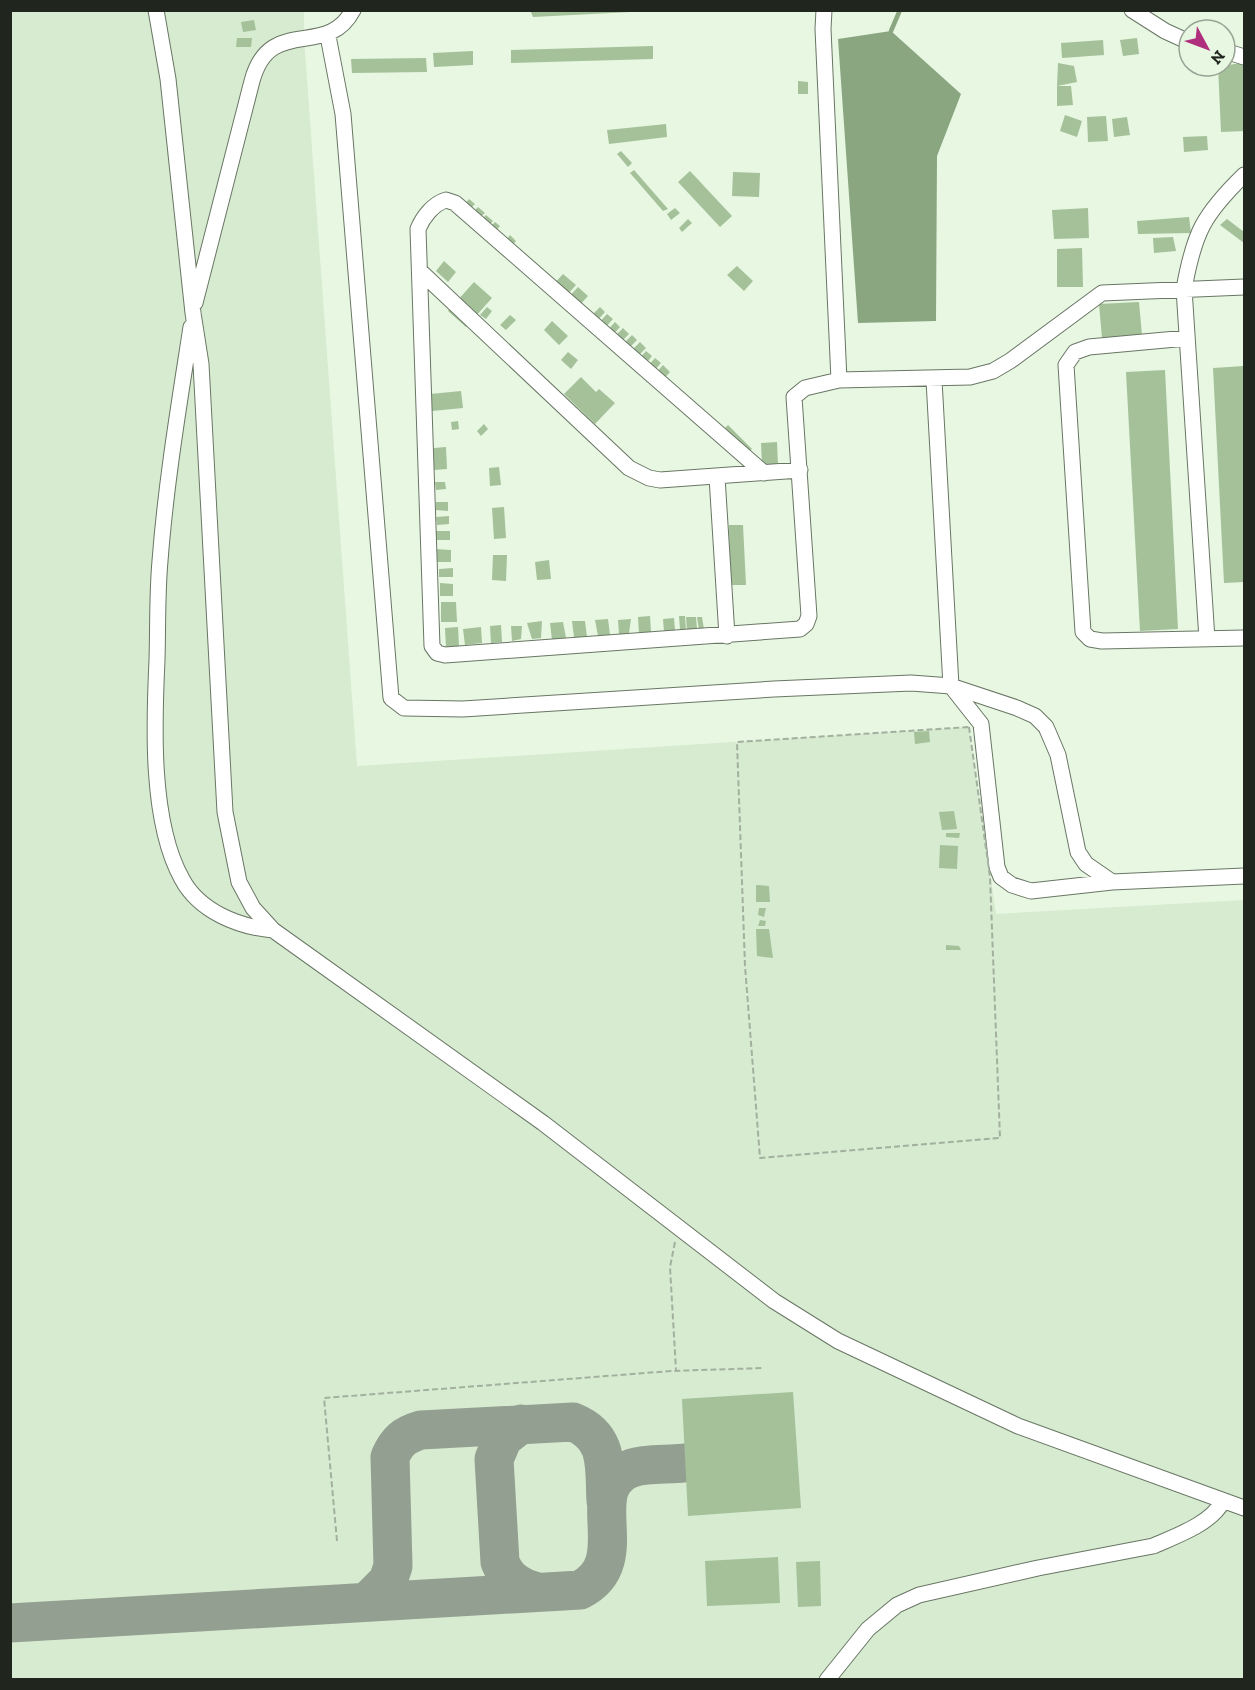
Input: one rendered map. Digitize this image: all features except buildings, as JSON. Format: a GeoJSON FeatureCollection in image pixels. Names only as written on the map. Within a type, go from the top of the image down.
{"type":"FeatureCollection","features":[{"type":"Feature","properties":{"kind":"lane"},"geometry":{"type":"LineString","coordinates":[[156,10],[168,79],[193,313],[201,364],[225,812],[239,882],[253,908],[273,930],[543,1123],[751,1285],[838,1341],[1018,1426],[1245,1508]]}},
{"type":"Feature","properties":{"kind":"lane"},"geometry":{"type":"LineString","coordinates":[[273,930],[246,926],[226,918],[206,905],[188,888],[174,861],[157,777],[154,719],[160,562],[169,473],[193,313],[255,71],[266,54],[282,43],[328,36],[343,26],[353,10]]}},
{"type":"Feature","properties":{"kind":"lane"},"geometry":{"type":"LineString","coordinates":[[824,10],[839,381]]}},
{"type":"Feature","properties":{"kind":"lane"},"geometry":{"type":"LineString","coordinates":[[1132,10],[1156,27],[1177,37]]}},
{"type":"Feature","properties":{"kind":"lane"},"geometry":{"type":"LineString","coordinates":[[328,36],[343,114],[391,698],[404,708],[462,709],[785,688],[911,683],[951,686],[1017,708],[1035,716],[1046,727],[1058,755],[1078,852],[1086,864],[1112,882]]}},
{"type":"Feature","properties":{"kind":"lane"},"geometry":{"type":"LineString","coordinates":[[1207,639],[1184,289],[1190,254],[1204,218],[1245,175]]}},
{"type":"Feature","properties":{"kind":"lane"},"geometry":{"type":"LineString","coordinates":[[764,473],[455,203],[446,200],[438,203],[421,221],[418,229],[432,646],[437,653],[446,655],[800,629],[806,624],[809,616],[794,398],[805,388],[839,381],[934,380],[970,377],[993,370],[1010,361],[1102,293],[1245,286]]}},
{"type":"Feature","properties":{"kind":"lane"},"geometry":{"type":"LineString","coordinates":[[421,272],[629,468],[649,478],[660,480],[800,470]]}},
{"type":"Feature","properties":{"kind":"lane"},"geometry":{"type":"LineString","coordinates":[[1187,338],[1089,347],[1075,352],[1066,365],[1083,632],[1090,639],[1101,641],[1245,638]]}},
{"type":"Feature","properties":{"kind":"lane"},"geometry":{"type":"LineString","coordinates":[[934,380],[951,686],[981,724],[997,867],[1001,878],[1012,885],[1031,891],[1112,882],[1245,876]]}},
{"type":"Feature","properties":{"kind":"lane"},"geometry":{"type":"LineString","coordinates":[[717,477],[728,636]]}},
{"type":"Feature","properties":{"kind":"lane"},"geometry":{"type":"LineString","coordinates":[[827,1680],[868,1629],[897,1605],[937,1590],[1153,1546],[1218,1511],[1223,1500]]}},
{"type":"Feature","properties":{"kind":"path"},"geometry":{"type":"LineString","coordinates":[[969,727],[990,878],[1000,1138],[760,1158],[745,966],[737,742],[969,727]]}},
{"type":"Feature","properties":{"kind":"path"},"geometry":{"type":"LineString","coordinates":[[676,1370],[670,1267],[671,1254],[680,1228]]}},
{"type":"Feature","properties":{"kind":"path"},"geometry":{"type":"LineString","coordinates":[[337,1541],[324,1398],[676,1370],[764,1368]]}},
{"type":"Feature","properties":{"kind":"shaded area"},"geometry":{"type":"Polygon","coordinates":[[[11,11],[304,11],[304,38],[357,766],[969,727],[996,914],[1244,900],[1244,1679],[11,1680],[11,11]]]}},
{"type":"Feature","properties":{"kind":"shaded area"},"geometry":{"type":"Polygon","coordinates":[[[891,31],[961,94],[937,156],[936,321],[858,323],[838,39],[891,31]]]}},
{"type":"Feature","properties":{"kind":"waterway"},"geometry":{"type":"LineString","coordinates":[[891,31],[900,10]]}},
{"type":"Feature","properties":{"kind":"taxiway"},"geometry":{"type":"LineString","coordinates":[[367,1602],[388,1581],[393,1566],[390,1457],[398,1443],[410,1434],[421,1430],[573,1422],[585,1428],[593,1436],[603,1454],[606,1501]]}},
{"type":"Feature","properties":{"kind":"taxiway"},"geometry":{"type":"LineString","coordinates":[[521,1424],[503,1438],[494,1459],[500,1562],[506,1574],[514,1582],[537,1592]]}},
{"type":"Feature","properties":{"kind":"taxiway"},"geometry":{"type":"LineString","coordinates":[[10,1623],[580,1590],[597,1577],[605,1562],[609,1491],[616,1478],[638,1466],[684,1463]]}}]}
